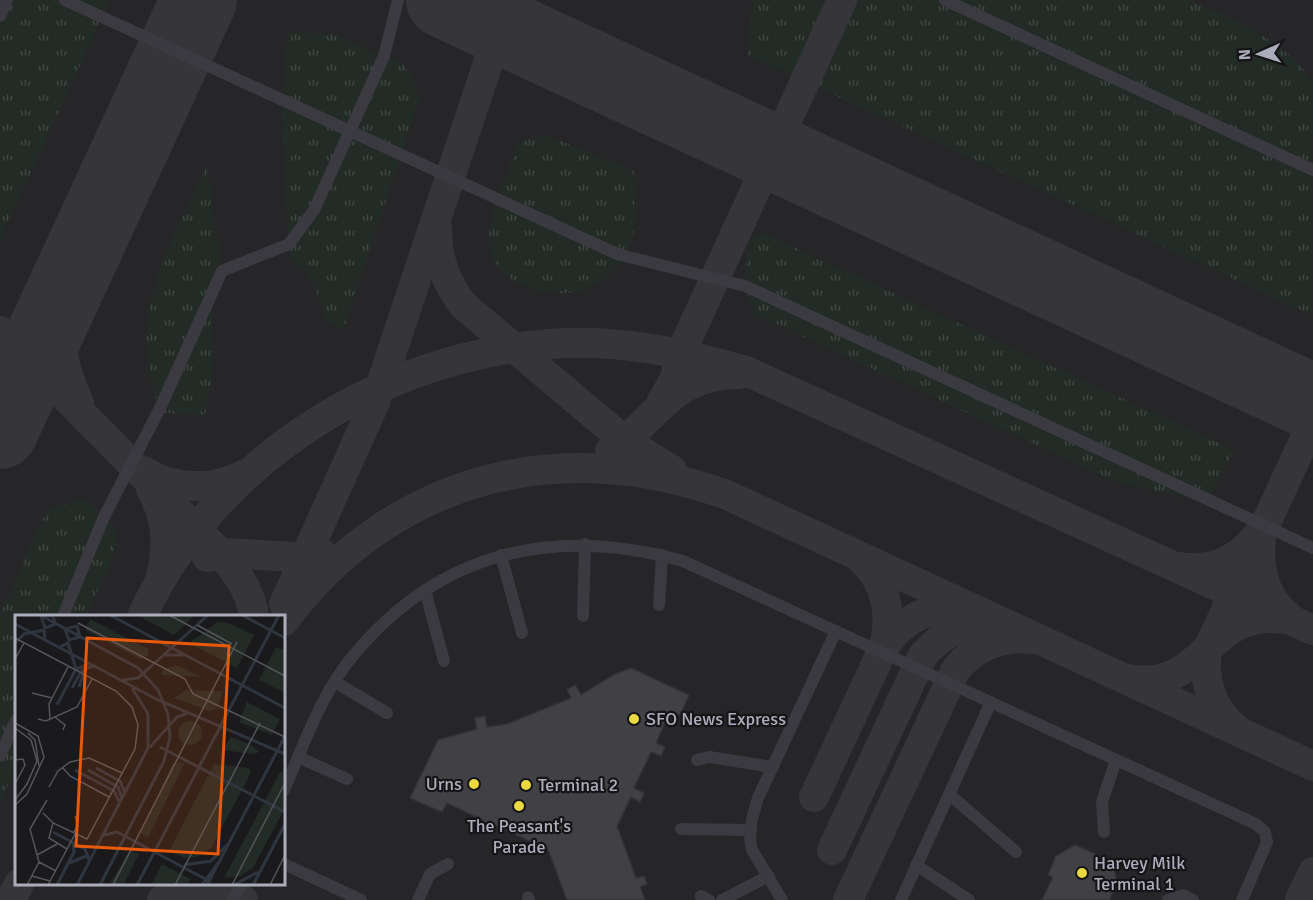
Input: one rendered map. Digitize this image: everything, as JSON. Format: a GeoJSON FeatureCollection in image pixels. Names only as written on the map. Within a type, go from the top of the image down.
{"type":"FeatureCollection","features":[{"type":"Feature","properties":{"kind":"lane"},"geometry":{"type":"LineString","coordinates":[[0,16],[7,0]]}},
{"type":"Feature","properties":{"kind":"lane"},"geometry":{"type":"LineString","coordinates":[[65,0],[617,254],[745,286],[1313,548]]}},
{"type":"Feature","properties":{"kind":"lane"},"geometry":{"type":"LineString","coordinates":[[63,615],[104,517],[160,408],[222,271],[290,244],[314,210],[384,56],[398,0]]}},
{"type":"Feature","properties":{"kind":"lane"},"geometry":{"type":"LineString","coordinates":[[945,0],[1313,170]]}},
{"type":"Feature","properties":{"kind":"lane"},"geometry":{"type":"LineString","coordinates":[[583,616],[585,544]]}},
{"type":"Feature","properties":{"kind":"lane"},"geometry":{"type":"LineString","coordinates":[[285,788],[325,698],[351,658],[379,628],[425,590],[454,572],[501,555],[549,546],[585,544],[626,548],[682,561],[1263,829],[1267,836],[1265,849],[1242,900]]}},
{"type":"Feature","properties":{"kind":"lane"},"geometry":{"type":"LineString","coordinates":[[501,555],[522,633]]}},
{"type":"Feature","properties":{"kind":"lane"},"geometry":{"type":"LineString","coordinates":[[660,605],[662,555]]}},
{"type":"Feature","properties":{"kind":"lane"},"geometry":{"type":"LineString","coordinates":[[425,590],[444,661]]}},
{"type":"Feature","properties":{"kind":"lane"},"geometry":{"type":"LineString","coordinates":[[782,900],[752,850],[751,830],[759,798],[836,631]]}},
{"type":"Feature","properties":{"kind":"lane"},"geometry":{"type":"LineString","coordinates":[[335,682],[387,713]]}},
{"type":"Feature","properties":{"kind":"lane"},"geometry":{"type":"LineString","coordinates":[[901,900],[991,702]]}},
{"type":"Feature","properties":{"kind":"lane"},"geometry":{"type":"LineString","coordinates":[[0,756],[15,722]]}},
{"type":"Feature","properties":{"kind":"lane"},"geometry":{"type":"LineString","coordinates":[[298,757],[347,779]]}},
{"type":"Feature","properties":{"kind":"lane"},"geometry":{"type":"LineString","coordinates":[[698,760],[709,757],[773,767]]}},
{"type":"Feature","properties":{"kind":"lane"},"geometry":{"type":"LineString","coordinates":[[1104,832],[1102,802],[1116,760]]}},
{"type":"Feature","properties":{"kind":"lane"},"geometry":{"type":"LineString","coordinates":[[949,794],[1016,852]]}},
{"type":"Feature","properties":{"kind":"lane"},"geometry":{"type":"LineString","coordinates":[[681,829],[751,830]]}},
{"type":"Feature","properties":{"kind":"lane"},"geometry":{"type":"LineString","coordinates":[[285,864],[361,900]]}},
{"type":"Feature","properties":{"kind":"lane"},"geometry":{"type":"LineString","coordinates":[[418,900],[430,874],[448,864]]}},
{"type":"Feature","properties":{"kind":"lane"},"geometry":{"type":"LineString","coordinates":[[916,865],[969,900]]}},
{"type":"Feature","properties":{"kind":"lane"},"geometry":{"type":"LineString","coordinates":[[722,900],[769,876]]}},
{"type":"Feature","properties":{"kind":"lane"},"geometry":{"type":"LineString","coordinates":[[233,900],[240,885]]}},
{"type":"Feature","properties":{"kind":"lane"},"geometry":{"type":"LineString","coordinates":[[1168,900],[1185,895],[1193,900]]}},
{"type":"Feature","properties":{"kind":"shaded area"},"geometry":{"type":"Polygon","coordinates":[[[0,0],[1313,0],[1313,900],[0,900],[0,0]]]}},
{"type":"Feature","properties":{"kind":"green space"},"geometry":{"type":"Polygon","coordinates":[[[0,0],[110,0],[0,240],[0,0]]]}},
{"type":"Feature","properties":{"kind":"green space"},"geometry":{"type":"Polygon","coordinates":[[[752,0],[1189,0],[1257,33],[1288,54],[1313,82],[1312,315],[748,55],[752,0]]]}},
{"type":"Feature","properties":{"kind":"green space"},"geometry":{"type":"Polygon","coordinates":[[[288,32],[332,34],[403,64],[415,83],[419,100],[344,329],[329,324],[308,272],[290,258],[282,117],[284,60],[288,32]]]}},
{"type":"Feature","properties":{"kind":"green space"},"geometry":{"type":"Polygon","coordinates":[[[546,135],[634,171],[632,240],[626,255],[615,269],[587,289],[559,293],[529,288],[503,272],[494,261],[489,247],[488,236],[494,209],[519,142],[546,135]]]}},
{"type":"Feature","properties":{"kind":"green space"},"geometry":{"type":"Polygon","coordinates":[[[207,165],[222,271],[211,293],[214,364],[205,415],[161,413],[150,377],[147,344],[148,314],[165,256],[207,165]]]}},
{"type":"Feature","properties":{"kind":"green space"},"geometry":{"type":"Polygon","coordinates":[[[763,233],[1234,450],[1208,503],[1116,482],[755,314],[744,283],[748,239],[763,233]]]}},
{"type":"Feature","properties":{"kind":"green space"},"geometry":{"type":"Polygon","coordinates":[[[85,499],[117,531],[112,560],[86,615],[15,615],[15,769],[0,802],[0,615],[47,510],[85,499]]]}},
{"type":"Feature","properties":{"kind":"building","name":"Terminal 2"},"geometry":{"type":"Polygon","coordinates":[[[631,668],[689,695],[680,715],[670,711],[656,743],[665,747],[661,756],[651,752],[634,788],[644,793],[640,802],[631,797],[617,826],[636,878],[644,876],[647,884],[640,887],[645,900],[567,900],[548,849],[492,824],[488,833],[479,828],[483,820],[447,803],[442,812],[410,798],[438,740],[477,729],[475,718],[485,716],[487,727],[507,724],[571,698],[567,690],[575,685],[581,695],[613,675],[631,668]]]}},
{"type":"Feature","properties":{"kind":"building","name":"Harvey Milk Terminal 1"},"geometry":{"type":"Polygon","coordinates":[[[1075,845],[1113,862],[1117,885],[1109,900],[1042,900],[1053,877],[1048,875],[1056,856],[1075,845]]]}},
{"type":"Feature","properties":{"kind":"taxiway"},"geometry":{"type":"LineString","coordinates":[[284,604],[376,400],[509,0]]}},
{"type":"Feature","properties":{"kind":"taxiway"},"geometry":{"type":"LineString","coordinates":[[660,405],[675,378],[681,353],[842,0]]}},
{"type":"Feature","properties":{"kind":"taxiway"},"geometry":{"type":"LineString","coordinates":[[437,228],[443,269],[463,305],[625,441],[672,470]]}},
{"type":"Feature","properties":{"kind":"taxiway"},"geometry":{"type":"LineString","coordinates":[[73,274],[62,325],[62,339],[66,368],[79,403]]}},
{"type":"Feature","properties":{"kind":"taxiway"},"geometry":{"type":"LineString","coordinates":[[0,331],[221,554],[242,583],[250,599],[254,615]]}},
{"type":"Feature","properties":{"kind":"taxiway"},"geometry":{"type":"LineString","coordinates":[[143,615],[177,556],[220,501],[272,454],[329,414],[392,383],[458,360],[526,346],[595,343],[671,352],[746,371],[1313,630]]}},
{"type":"Feature","properties":{"kind":"taxiway"},"geometry":{"type":"LineString","coordinates":[[610,451],[681,390],[715,376],[739,374]]}},
{"type":"Feature","properties":{"kind":"taxiway"},"geometry":{"type":"LineString","coordinates":[[1235,728],[1220,712],[1210,692],[1206,671],[1208,649],[1313,421]]}},
{"type":"Feature","properties":{"kind":"taxiway"},"geometry":{"type":"LineString","coordinates":[[285,620],[327,572],[375,532],[427,502],[483,481],[542,470],[602,469],[664,477],[727,495],[1313,766]]}},
{"type":"Feature","properties":{"kind":"taxiway"},"geometry":{"type":"LineString","coordinates":[[144,471],[168,482],[195,486],[222,483],[247,473]]}},
{"type":"Feature","properties":{"kind":"taxiway"},"geometry":{"type":"LineString","coordinates":[[151,489],[160,510],[165,531],[166,542],[161,576]]}},
{"type":"Feature","properties":{"kind":"taxiway"},"geometry":{"type":"LineString","coordinates":[[1180,567],[1204,568],[1226,561],[1246,548],[1262,530],[1260,554],[1263,578],[1272,599],[1289,617]]}},
{"type":"Feature","properties":{"kind":"taxiway"},"geometry":{"type":"LineString","coordinates":[[207,557],[229,553],[292,557],[322,554]]}},
{"type":"Feature","properties":{"kind":"taxiway"},"geometry":{"type":"LineString","coordinates":[[860,558],[876,578],[885,600],[887,624],[883,649]]}},
{"type":"Feature","properties":{"kind":"taxiway"},"geometry":{"type":"LineString","coordinates":[[814,797],[890,638],[909,622],[930,611],[942,608],[967,609]]}},
{"type":"Feature","properties":{"kind":"taxiway"},"geometry":{"type":"LineString","coordinates":[[1128,679],[1154,680],[1175,674],[1238,625],[1259,619],[1285,619]]}},
{"type":"Feature","properties":{"kind":"taxiway"},"geometry":{"type":"LineString","coordinates":[[832,850],[923,655],[939,640],[968,625],[1001,624]]}},
{"type":"Feature","properties":{"kind":"taxiway"},"geometry":{"type":"LineString","coordinates":[[848,900],[956,669],[973,654],[991,644],[1012,639],[1035,639]]}},
{"type":"Feature","properties":{"kind":"taxiway"},"geometry":{"type":"LineString","coordinates":[[1300,900],[1313,872]]}},
{"type":"Feature","properties":{"kind":"taxiway"},"geometry":{"type":"LineString","coordinates":[[11,900],[18,885]]}},
{"type":"Feature","properties":{"kind":"taxiway"},"geometry":{"type":"LineString","coordinates":[[162,900],[192,890],[223,892],[243,900]]}},
{"type":"Feature","properties":{"kind":"runway"},"geometry":{"type":"LineString","coordinates":[[0,431],[199,0]]}},
{"type":"Feature","properties":{"kind":"runway"},"geometry":{"type":"LineString","coordinates":[[444,0],[1313,402]]}},
{"type":"Feature","properties":{"kind":"place","name":"SFO News Express"},"geometry":{"type":"Point","coordinates":[634,719]}},
{"type":"Feature","properties":{"kind":"place","name":"Urns"},"geometry":{"type":"Point","coordinates":[474,784]}},
{"type":"Feature","properties":{"kind":"place","name":"Terminal 2"},"geometry":{"type":"Point","coordinates":[526,785]}},
{"type":"Feature","properties":{"kind":"place","name":"The Peasant's Parade"},"geometry":{"type":"Point","coordinates":[519,806]}},
{"type":"Feature","properties":{"kind":"place","name":"Harvey Milk Terminal 1"},"geometry":{"type":"Point","coordinates":[1082,873]}}]}
